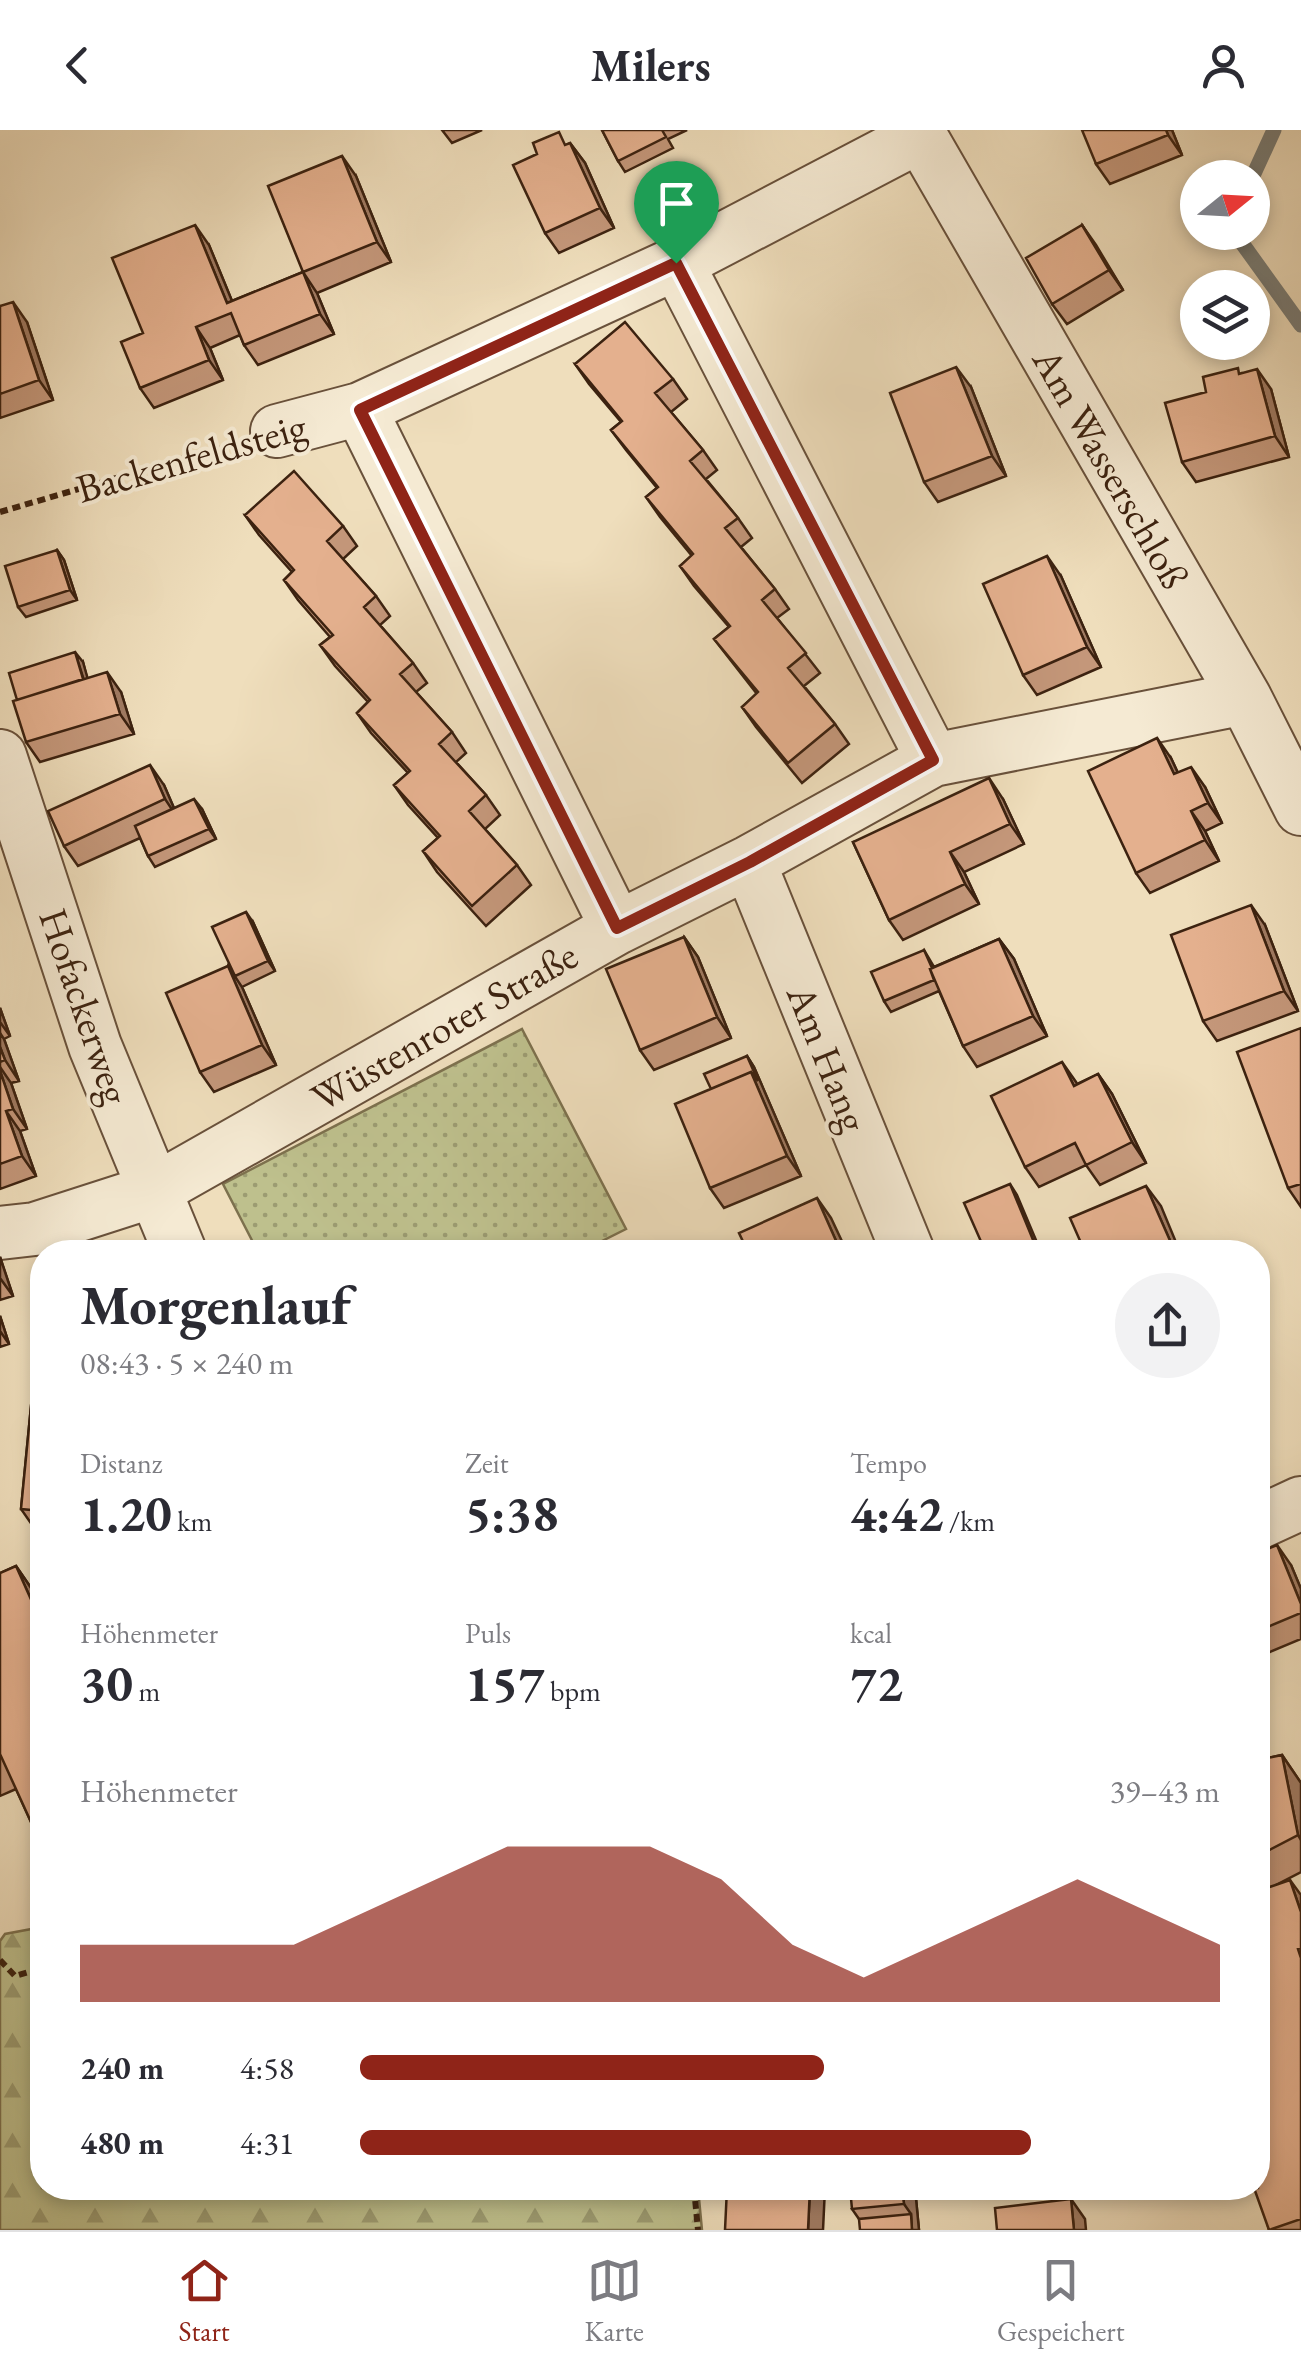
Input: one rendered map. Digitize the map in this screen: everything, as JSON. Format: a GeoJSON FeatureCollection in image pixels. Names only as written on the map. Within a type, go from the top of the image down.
{"type":"FeatureCollection","features":[{"type":"Feature","properties":{"kind":"street","name":"Backenfeldsteig"},"geometry":{"type":"LineString","coordinates":[[277,431],[360,410],[676,263],[919,133]]}},
{"type":"Feature","properties":{"kind":"street","name":"Am Wasserschloß"},"geometry":{"type":"LineString","coordinates":[[919,133],[1245,698],[1301,808]]}},
{"type":"Feature","properties":{"kind":"street"},"geometry":{"type":"LineString","coordinates":[[676,263],[933,760]]}},
{"type":"Feature","properties":{"kind":"street"},"geometry":{"type":"LineString","coordinates":[[360,410],[617,928]]}},
{"type":"Feature","properties":{"kind":"street","name":"Wüstenroter Straße"},"geometry":{"type":"LineString","coordinates":[[0,1232],[35,1229],[153,1192],[617,928],[750,862],[933,760],[1245,698]]}},
{"type":"Feature","properties":{"kind":"street","name":"Hofackerweg"},"geometry":{"type":"LineString","coordinates":[[0,756],[95,1046],[175,1240]]}},
{"type":"Feature","properties":{"kind":"street","name":"Am Hang"},"geometry":{"type":"LineString","coordinates":[[750,862],[903,1240]]}},
{"type":"Feature","properties":{"kind":"street"},"geometry":{"type":"LineString","coordinates":[[1270,1517],[1301,1503]]}},
{"type":"Feature","properties":{"kind":"path","name":"Backenfeldsteig"},"geometry":{"type":"LineString","coordinates":[[0,512],[277,431]]}},
{"type":"Feature","properties":{"kind":"path"},"geometry":{"type":"LineString","coordinates":[[0,1960],[16,1976],[30,1972]]}},
{"type":"Feature","properties":{"kind":"path"},"geometry":{"type":"LineString","coordinates":[[695,2200],[698,2230]]}},
{"type":"Feature","properties":{"kind":"green space"},"geometry":{"type":"Polygon","coordinates":[[[522,1029],[626,1229],[604,1240],[252,1240],[223,1184],[522,1029]]]}},
{"type":"Feature","properties":{"kind":"green space"},"geometry":{"type":"Polygon","coordinates":[[[30,1929],[30,2200],[699,2200],[702,2230],[0,2230],[0,1941],[5,1934],[30,1929]]]}},
{"type":"Feature","properties":{"kind":"building"},"geometry":{"type":"Polygon","coordinates":[[[602,130],[662,130],[666,137],[618,161],[602,130]]]}},
{"type":"Feature","properties":{"kind":"building"},"geometry":{"type":"Polygon","coordinates":[[[1082,130],[1166,130],[1168,135],[1096,164],[1082,130]]]}},
{"type":"Feature","properties":{"kind":"building"},"geometry":{"type":"Polygon","coordinates":[[[559,132],[565,145],[570,143],[600,208],[545,233],[513,165],[537,154],[533,143],[559,132]]]}},
{"type":"Feature","properties":{"kind":"building"},"geometry":{"type":"Polygon","coordinates":[[[342,156],[377,242],[303,272],[268,186],[342,156]]]}},
{"type":"Feature","properties":{"kind":"building"},"geometry":{"type":"Polygon","coordinates":[[[195,225],[227,303],[303,272],[320,314],[244,345],[231,313],[196,327],[209,360],[140,388],[121,342],[143,333],[112,258],[195,225]]]}},
{"type":"Feature","properties":{"kind":"building"},"geometry":{"type":"Polygon","coordinates":[[[1082,225],[1109,270],[1052,304],[1026,258],[1082,225]]]}},
{"type":"Feature","properties":{"kind":"building"},"geometry":{"type":"Polygon","coordinates":[[[13,302],[39,380],[0,394],[0,306],[13,302]]]}},
{"type":"Feature","properties":{"kind":"building"},"geometry":{"type":"Polygon","coordinates":[[[625,322],[673,379],[655,393],[703,450],[690,461],[738,518],[725,528],[775,589],[762,600],[806,653],[788,668],[835,724],[788,763],[742,707],[758,692],[714,639],[730,626],[680,566],[693,554],[646,497],[658,487],[611,430],[622,421],[575,364],[625,322]]]}},
{"type":"Feature","properties":{"kind":"building"},"geometry":{"type":"Polygon","coordinates":[[[956,367],[992,456],[924,482],[890,393],[956,367]]]}},
{"type":"Feature","properties":{"kind":"building"},"geometry":{"type":"Polygon","coordinates":[[[1238,368],[1239,374],[1257,369],[1275,436],[1182,462],[1165,403],[1206,392],[1203,377],[1238,368]]]}},
{"type":"Feature","properties":{"kind":"building"},"geometry":{"type":"Polygon","coordinates":[[[294,471],[343,526],[327,541],[376,596],[364,607],[413,663],[400,674],[452,732],[439,744],[486,795],[469,811],[517,865],[472,906],[423,851],[440,836],[394,785],[410,771],[357,713],[370,700],[320,645],[333,635],[284,580],[294,570],[245,515],[294,471]]]}},
{"type":"Feature","properties":{"kind":"building"},"geometry":{"type":"Polygon","coordinates":[[[57,550],[70,590],[18,607],[5,566],[57,550]]]}},
{"type":"Feature","properties":{"kind":"building"},"geometry":{"type":"Polygon","coordinates":[[[1047,556],[1087,647],[1023,675],[983,584],[1047,556]]]}},
{"type":"Feature","properties":{"kind":"building"},"geometry":{"type":"Polygon","coordinates":[[[75,652],[83,679],[17,700],[9,673],[75,652]]]}},
{"type":"Feature","properties":{"kind":"building"},"geometry":{"type":"Polygon","coordinates":[[[107,672],[120,714],[26,742],[13,701],[107,672]]]}},
{"type":"Feature","properties":{"kind":"building"},"geometry":{"type":"Polygon","coordinates":[[[1157,738],[1174,774],[1191,767],[1208,803],[1191,811],[1205,840],[1136,873],[1088,771],[1157,738]]]}},
{"type":"Feature","properties":{"kind":"building"},"geometry":{"type":"Polygon","coordinates":[[[150,765],[165,799],[64,846],[48,811],[150,765]]]}},
{"type":"Feature","properties":{"kind":"building"},"geometry":{"type":"Polygon","coordinates":[[[989,778],[1010,824],[950,852],[965,884],[889,920],[853,842],[989,778]]]}},
{"type":"Feature","properties":{"kind":"building"},"geometry":{"type":"Polygon","coordinates":[[[194,799],[209,829],[148,856],[135,826],[194,799]]]}},
{"type":"Feature","properties":{"kind":"building"},"geometry":{"type":"Polygon","coordinates":[[[1251,905],[1284,991],[1203,1021],[1171,935],[1251,905]]]}},
{"type":"Feature","properties":{"kind":"building"},"geometry":{"type":"Polygon","coordinates":[[[246,912],[268,961],[235,976],[212,927],[246,912]]]}},
{"type":"Feature","properties":{"kind":"building"},"geometry":{"type":"Polygon","coordinates":[[[684,937],[717,1017],[640,1050],[606,969],[684,937]]]}},
{"type":"Feature","properties":{"kind":"building"},"geometry":{"type":"Polygon","coordinates":[[[999,939],[1033,1016],[963,1046],[930,969],[999,939]]]}},
{"type":"Feature","properties":{"kind":"building"},"geometry":{"type":"Polygon","coordinates":[[[924,950],[934,980],[884,1001],[871,972],[924,950]]]}},
{"type":"Feature","properties":{"kind":"building"},"geometry":{"type":"Polygon","coordinates":[[[228,966],[262,1045],[200,1072],[166,993],[228,966]]]}},
{"type":"Feature","properties":{"kind":"building"},"geometry":{"type":"Polygon","coordinates":[[[1301,1028],[1301,1184],[1288,1188],[1237,1052],[1301,1028]]]}},
{"type":"Feature","properties":{"kind":"building"},"geometry":{"type":"Polygon","coordinates":[[[747,1056],[758,1081],[751,1072],[711,1089],[704,1074],[747,1056]]]}},
{"type":"Feature","properties":{"kind":"building"},"geometry":{"type":"Polygon","coordinates":[[[1062,1062],[1074,1086],[1098,1074],[1132,1142],[1086,1165],[1075,1143],[1025,1167],[991,1096],[1062,1062]]]}},
{"type":"Feature","properties":{"kind":"building"},"geometry":{"type":"Polygon","coordinates":[[[0,1071],[13,1109],[6,1111],[22,1156],[0,1164],[0,1071]]]}},
{"type":"Feature","properties":{"kind":"building"},"geometry":{"type":"Polygon","coordinates":[[[751,1072],[787,1156],[710,1188],[675,1104],[751,1072]]]}},
{"type":"Feature","properties":{"kind":"building"},"geometry":{"type":"Polygon","coordinates":[[[1010,1184],[1033,1240],[980,1240],[964,1203],[1010,1184]]]}},
{"type":"Feature","properties":{"kind":"building"},"geometry":{"type":"Polygon","coordinates":[[[1146,1186],[1170,1240],[1080,1240],[1070,1218],[1146,1186]]]}},
{"type":"Feature","properties":{"kind":"building"},"geometry":{"type":"Polygon","coordinates":[[[817,1198],[836,1240],[742,1240],[739,1233],[817,1198]]]}},
{"type":"Feature","properties":{"kind":"building"},"geometry":{"type":"Polygon","coordinates":[[[30,1416],[30,1510],[21,1509],[30,1416]]]}},
{"type":"Feature","properties":{"kind":"building"},"geometry":{"type":"Polygon","coordinates":[[[1277,1545],[1301,1613],[1270,1626],[1270,1548],[1277,1545]]]}},
{"type":"Feature","properties":{"kind":"building"},"geometry":{"type":"Polygon","coordinates":[[[16,1566],[30,1597],[30,1820],[0,1754],[0,1573],[16,1566]]]}},
{"type":"Feature","properties":{"kind":"building"},"geometry":{"type":"Polygon","coordinates":[[[1282,1755],[1298,1835],[1270,1850],[1270,1758],[1282,1755]]]}},
{"type":"Feature","properties":{"kind":"building"},"geometry":{"type":"Polygon","coordinates":[[[1290,1880],[1301,1912],[1301,2219],[1269,2230],[1258,2200],[1270,2200],[1270,1887],[1290,1880]]]}},
{"type":"Feature","properties":{"kind":"building"},"geometry":{"type":"Polygon","coordinates":[[[726,2200],[809,2200],[808,2230],[725,2230],[726,2200]]]}},
{"type":"Feature","properties":{"kind":"building"},"geometry":{"type":"Polygon","coordinates":[[[851,2200],[904,2200],[904,2204],[852,2209],[851,2200]]]}},
{"type":"Feature","properties":{"kind":"building"},"geometry":{"type":"Polygon","coordinates":[[[1071,2200],[1074,2230],[997,2230],[995,2208],[1071,2200]]]}},
{"type":"Feature","properties":{"kind":"building"},"geometry":{"type":"Polygon","coordinates":[[[911,2214],[912,2230],[860,2230],[859,2219],[911,2214]]]}},
{"type":"Feature","properties":{"kind":"waterway"},"geometry":{"type":"LineString","coordinates":[[1260,160],[1274,130]]}},
{"type":"Feature","properties":{"kind":"waterway"},"geometry":{"type":"LineString","coordinates":[[1247,250],[1301,325]]}},
{"type":"Feature","properties":{"kind":"route"},"geometry":{"type":"LineString","coordinates":[[676,263],[933,760],[750,862],[617,928],[360,410],[676,263]]}}]}
